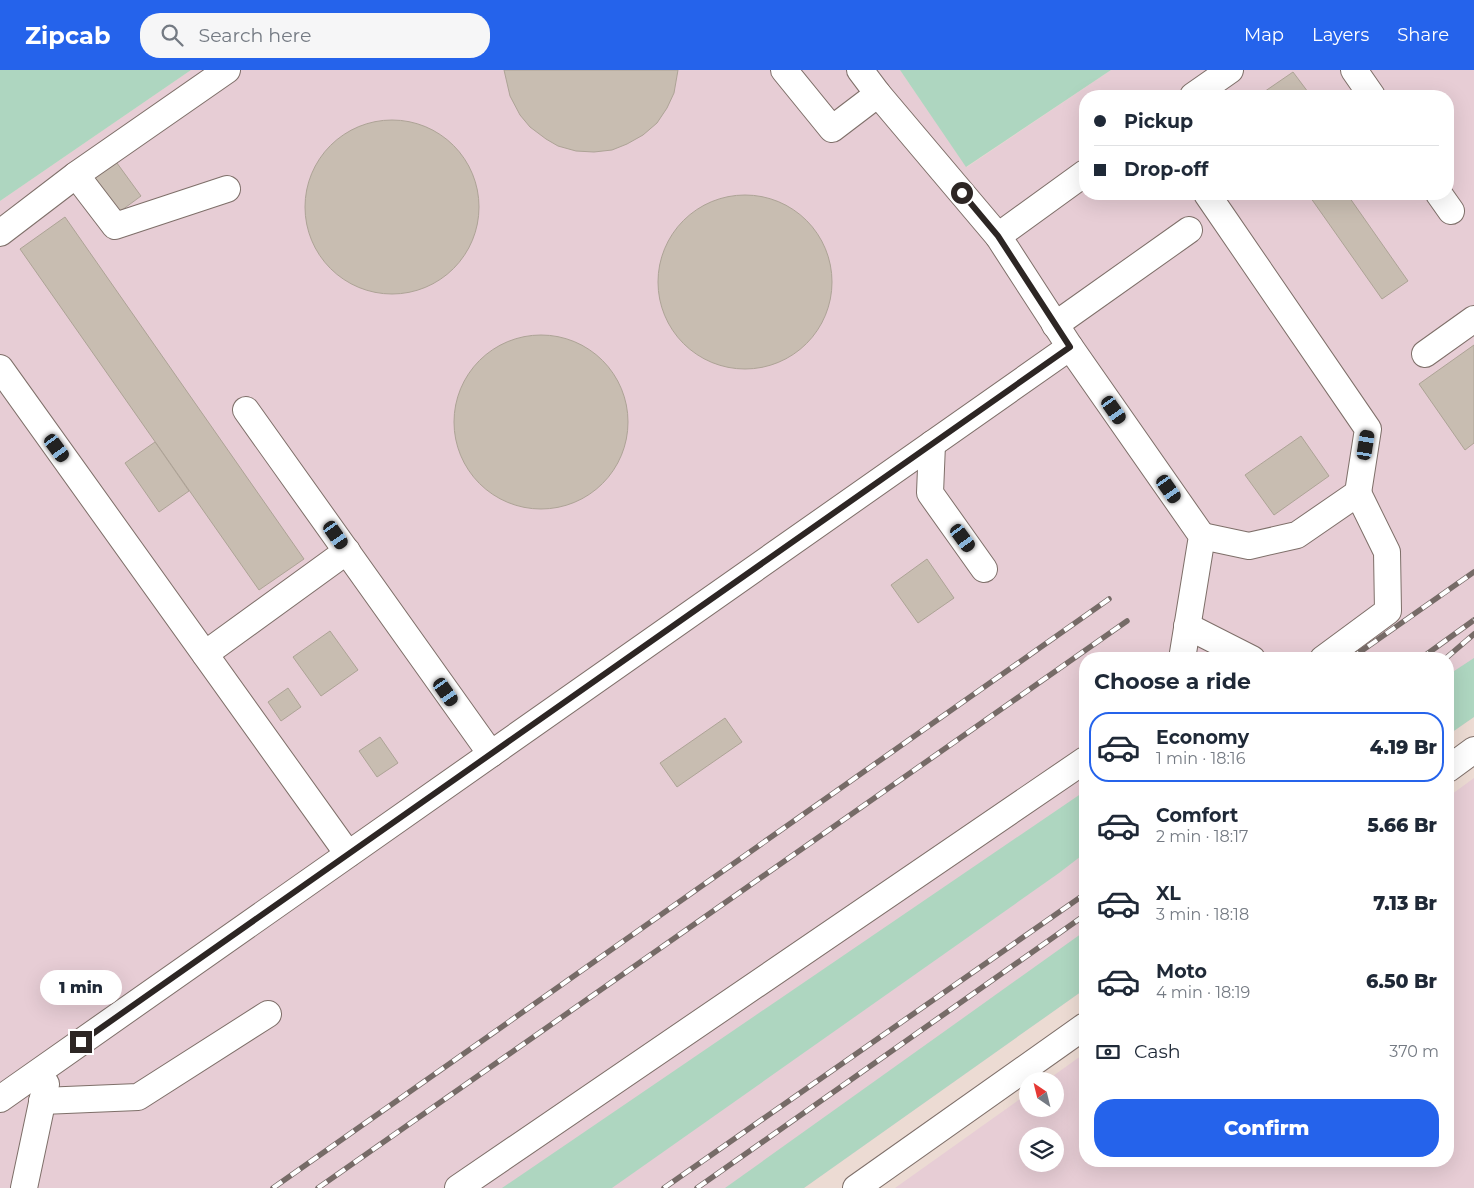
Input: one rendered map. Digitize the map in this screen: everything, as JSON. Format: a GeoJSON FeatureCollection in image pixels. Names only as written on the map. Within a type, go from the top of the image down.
{"type":"FeatureCollection","features":[{"type":"Feature","properties":{"kind":"street"},"geometry":{"type":"LineString","coordinates":[[0,233],[76,175],[227,70]]}},
{"type":"Feature","properties":{"kind":"street"},"geometry":{"type":"LineString","coordinates":[[784,70],[832,129],[878,94]]}},
{"type":"Feature","properties":{"kind":"street"},"geometry":{"type":"LineString","coordinates":[[860,70],[878,94],[998,236],[1055,325],[1202,536],[1249,546],[1297,535],[1358,493]]}},
{"type":"Feature","properties":{"kind":"street"},"geometry":{"type":"LineString","coordinates":[[1202,90],[1230,70]]}},
{"type":"Feature","properties":{"kind":"street"},"geometry":{"type":"LineString","coordinates":[[1354,70],[1368,90]]}},
{"type":"Feature","properties":{"kind":"street"},"geometry":{"type":"LineString","coordinates":[[76,175],[115,226],[227,189]]}},
{"type":"Feature","properties":{"kind":"street"},"geometry":{"type":"LineString","coordinates":[[998,236],[1079,177]]}},
{"type":"Feature","properties":{"kind":"street"},"geometry":{"type":"LineString","coordinates":[[1211,200],[1368,429],[1358,493],[1387,552],[1388,611],[1332,652]]}},
{"type":"Feature","properties":{"kind":"street"},"geometry":{"type":"LineString","coordinates":[[1055,325],[1189,230]]}},
{"type":"Feature","properties":{"kind":"street"},"geometry":{"type":"LineString","coordinates":[[1425,354],[1474,319]]}},
{"type":"Feature","properties":{"kind":"street"},"geometry":{"type":"LineString","coordinates":[[0,1099],[1070,347]]}},
{"type":"Feature","properties":{"kind":"street"},"geometry":{"type":"LineString","coordinates":[[0,368],[348,854]]}},
{"type":"Feature","properties":{"kind":"street"},"geometry":{"type":"LineString","coordinates":[[246,410],[490,754]]}},
{"type":"Feature","properties":{"kind":"street"},"geometry":{"type":"LineString","coordinates":[[932,444],[930,493],[984,569]]}},
{"type":"Feature","properties":{"kind":"street"},"geometry":{"type":"LineString","coordinates":[[1183,652],[1202,536]]}},
{"type":"Feature","properties":{"kind":"street"},"geometry":{"type":"LineString","coordinates":[[205,654],[347,551]]}},
{"type":"Feature","properties":{"kind":"street"},"geometry":{"type":"LineString","coordinates":[[1187,626],[1238,652]]}},
{"type":"Feature","properties":{"kind":"street"},"geometry":{"type":"LineString","coordinates":[[1454,765],[1474,750]]}},
{"type":"Feature","properties":{"kind":"street"},"geometry":{"type":"LineString","coordinates":[[458,1188],[1079,764]]}},
{"type":"Feature","properties":{"kind":"street"},"geometry":{"type":"LineString","coordinates":[[42,1100],[138,1098],[268,1014]]}},
{"type":"Feature","properties":{"kind":"street"},"geometry":{"type":"LineString","coordinates":[[856,1188],[1079,1030]]}},
{"type":"Feature","properties":{"kind":"street"},"geometry":{"type":"LineString","coordinates":[[24,1188],[50,1064]]}},
{"type":"Feature","properties":{"kind":"shaded area"},"geometry":{"type":"Polygon","coordinates":[[[191,70],[900,70],[967,167],[1079,92],[1079,200],[1454,200],[1454,90],[1081,90],[1111,70],[1474,70],[1474,717],[1454,731],[1454,652],[1079,652],[1079,993],[804,1188],[0,1188],[0,201],[191,70]]]}},
{"type":"Feature","properties":{"kind":"shaded area"},"geometry":{"type":"Polygon","coordinates":[[[1474,778],[1474,1188],[895,1188],[1019,1100],[1019,1118],[1064,1118],[1064,1072],[1059,1072],[1079,1057],[1079,1167],[1454,1167],[1454,793],[1474,778]]]}},
{"type":"Feature","properties":{"kind":"green space"},"geometry":{"type":"Polygon","coordinates":[[[0,70],[191,70],[0,201],[0,70]]]}},
{"type":"Feature","properties":{"kind":"green space"},"geometry":{"type":"Polygon","coordinates":[[[900,70],[1111,70],[1079,90],[966,167],[900,70]]]}},
{"type":"Feature","properties":{"kind":"green space"},"geometry":{"type":"Polygon","coordinates":[[[1474,658],[1474,717],[1454,731],[1454,671],[1474,658]]]}},
{"type":"Feature","properties":{"kind":"green space"},"geometry":{"type":"Polygon","coordinates":[[[1079,795],[1079,858],[612,1188],[502,1188],[1079,795]]]}},
{"type":"Feature","properties":{"kind":"green space"},"geometry":{"type":"Polygon","coordinates":[[[1079,935],[1079,993],[804,1188],[725,1188],[1079,935]]]}},
{"type":"Feature","properties":{"kind":"building"},"geometry":{"type":"Polygon","coordinates":[[[504,70],[678,70],[674,93],[657,123],[643,135],[627,144],[612,150],[594,152],[576,151],[558,146],[530,127],[520,115],[510,96],[504,70]]]}},
{"type":"Feature","properties":{"kind":"building"},"geometry":{"type":"Polygon","coordinates":[[[1293,72],[1306,90],[1267,90],[1293,72]]]}},
{"type":"Feature","properties":{"kind":"building"},"geometry":{"type":"Polygon","coordinates":[[[392,120],[409,122],[425,127],[447,140],[459,152],[475,182],[479,207],[477,224],[472,240],[459,262],[447,274],[417,290],[392,294],[375,292],[359,287],[337,274],[325,262],[309,232],[305,207],[307,190],[312,174],[325,152],[337,140],[367,124],[392,120]]]}},
{"type":"Feature","properties":{"kind":"building"},"geometry":{"type":"Polygon","coordinates":[[[114,159],[141,196],[118,213],[91,176],[114,159]]]}},
{"type":"Feature","properties":{"kind":"building"},"geometry":{"type":"Polygon","coordinates":[[[736,195],[754,195],[786,205],[812,227],[822,241],[828,257],[832,291],[822,323],[800,349],[786,359],[770,365],[754,369],[736,369],[704,359],[678,337],[668,323],[662,307],[658,291],[658,273],[668,241],[690,215],[704,205],[720,199],[736,195]]]}},
{"type":"Feature","properties":{"kind":"building"},"geometry":{"type":"Polygon","coordinates":[[[1312,200],[1351,200],[1408,281],[1382,299],[1312,200]]]}},
{"type":"Feature","properties":{"kind":"building"},"geometry":{"type":"Polygon","coordinates":[[[65,217],[304,559],[259,590],[20,249],[65,217]]]}},
{"type":"Feature","properties":{"kind":"building"},"geometry":{"type":"Polygon","coordinates":[[[541,335],[558,337],[582,345],[608,367],[618,381],[624,397],[628,422],[626,439],[618,463],[596,489],[582,499],[566,505],[541,509],[524,507],[500,499],[474,477],[464,463],[458,447],[454,422],[456,405],[464,381],[486,355],[500,345],[516,339],[541,335]]]}},
{"type":"Feature","properties":{"kind":"building"},"geometry":{"type":"Polygon","coordinates":[[[1474,345],[1474,443],[1465,450],[1419,384],[1474,345]]]}},
{"type":"Feature","properties":{"kind":"building"},"geometry":{"type":"Polygon","coordinates":[[[1301,436],[1329,476],[1274,515],[1245,475],[1301,436]]]}},
{"type":"Feature","properties":{"kind":"building"},"geometry":{"type":"Polygon","coordinates":[[[155,442],[189,491],[159,512],[125,463],[155,442]]]}},
{"type":"Feature","properties":{"kind":"building"},"geometry":{"type":"Polygon","coordinates":[[[927,559],[954,598],[918,623],[891,585],[927,559]]]}},
{"type":"Feature","properties":{"kind":"building"},"geometry":{"type":"Polygon","coordinates":[[[330,631],[358,670],[321,696],[293,657],[330,631]]]}},
{"type":"Feature","properties":{"kind":"building"},"geometry":{"type":"Polygon","coordinates":[[[288,688],[301,707],[281,721],[268,702],[288,688]]]}},
{"type":"Feature","properties":{"kind":"building"},"geometry":{"type":"Polygon","coordinates":[[[725,718],[742,742],[677,787],[660,763],[725,718]]]}},
{"type":"Feature","properties":{"kind":"building"},"geometry":{"type":"Polygon","coordinates":[[[380,737],[398,763],[377,777],[359,751],[380,737]]]}},
{"type":"Feature","properties":{"kind":"railway"},"geometry":{"type":"LineString","coordinates":[[1360,652],[1474,572]]}},
{"type":"Feature","properties":{"kind":"railway"},"geometry":{"type":"LineString","coordinates":[[273,1188],[1109,599]]}},
{"type":"Feature","properties":{"kind":"railway"},"geometry":{"type":"LineString","coordinates":[[1430,652],[1474,620]]}},
{"type":"Feature","properties":{"kind":"railway"},"geometry":{"type":"LineString","coordinates":[[1083,652],[1127,621]]}},
{"type":"Feature","properties":{"kind":"railway"},"geometry":{"type":"LineString","coordinates":[[1453,652],[1474,634]]}},
{"type":"Feature","properties":{"kind":"railway"},"geometry":{"type":"LineString","coordinates":[[318,1188],[1079,655]]}},
{"type":"Feature","properties":{"kind":"railway"},"geometry":{"type":"LineString","coordinates":[[664,1188],[1079,898]]}},
{"type":"Feature","properties":{"kind":"railway"},"geometry":{"type":"LineString","coordinates":[[697,1188],[1079,919]]}},
{"type":"Feature","properties":{"kind":"route"},"geometry":{"type":"LineString","coordinates":[[81,1042],[1070,347],[998,236],[962,193]]}}]}
